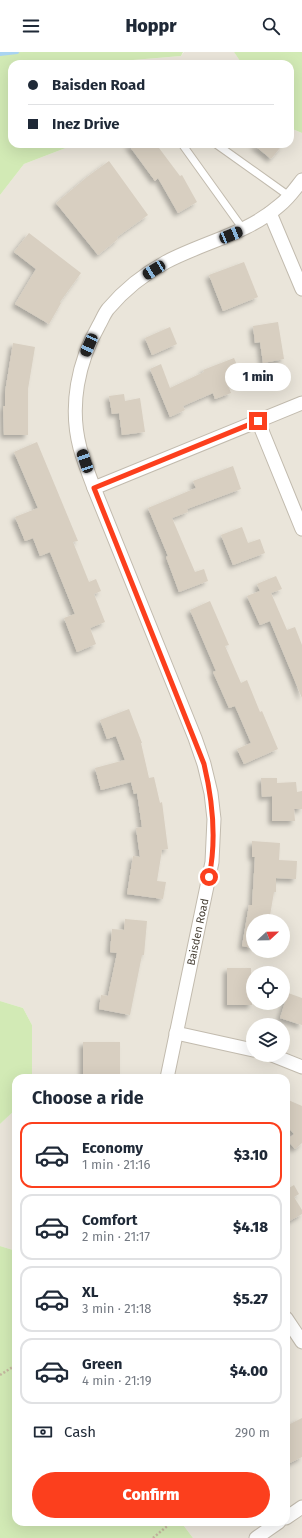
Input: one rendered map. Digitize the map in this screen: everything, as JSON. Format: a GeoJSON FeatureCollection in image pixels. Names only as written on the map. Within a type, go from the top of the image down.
{"type":"FeatureCollection","features":[{"type":"Feature","properties":{"kind":"street","name":"Baisden Road"},"geometry":{"type":"LineString","coordinates":[[168,1074],[212,862],[214,819],[211,793],[204,764],[195,738],[94,488],[80,448],[76,419],[76,395],[79,374],[92,336],[107,310],[140,278],[167,262],[243,229],[270,213],[289,196],[302,180]]}},
{"type":"Feature","properties":{"kind":"street"},"geometry":{"type":"LineString","coordinates":[[270,213],[302,289]]}},
{"type":"Feature","properties":{"kind":"street"},"geometry":{"type":"LineString","coordinates":[[94,488],[302,403]]}},
{"type":"Feature","properties":{"kind":"street"},"geometry":{"type":"LineString","coordinates":[[258,421],[302,529]]}},
{"type":"Feature","properties":{"kind":"street"},"geometry":{"type":"LineString","coordinates":[[176,1033],[246,1048]]}},
{"type":"Feature","properties":{"kind":"street"},"geometry":{"type":"LineString","coordinates":[[290,1062],[302,1067]]}},
{"type":"Feature","properties":{"kind":"street"},"geometry":{"type":"LineString","coordinates":[[290,1324],[302,1342]]}},
{"type":"Feature","properties":{"kind":"street"},"geometry":{"type":"LineString","coordinates":[[290,1515],[302,1507]]}},
{"type":"Feature","properties":{"kind":"street"},"geometry":{"type":"LineString","coordinates":[[256,1538],[273,1526]]}},
{"type":"Feature","properties":{"kind":"lane"},"geometry":{"type":"LineString","coordinates":[[185,148],[243,229]]}},
{"type":"Feature","properties":{"kind":"lane"},"geometry":{"type":"LineString","coordinates":[[222,148],[289,196]]}},
{"type":"Feature","properties":{"kind":"path"},"geometry":{"type":"LineString","coordinates":[[0,1375],[12,1368]]}},
{"type":"Feature","properties":{"kind":"path"},"geometry":{"type":"LineString","coordinates":[[152,1538],[167,1526]]}},
{"type":"Feature","properties":{"kind":"shaded area"},"geometry":{"type":"Polygon","coordinates":[[[184,52],[234,52],[239,60],[133,60],[181,56],[184,52]]]}},
{"type":"Feature","properties":{"kind":"shaded area"},"geometry":{"type":"Polygon","coordinates":[[[294,130],[302,133],[302,1538],[193,1538],[184,1526],[290,1526],[290,1074],[32,1074],[32,1025],[23,1008],[0,1001],[0,195],[24,164],[66,148],[294,148],[294,130]]]}},
{"type":"Feature","properties":{"kind":"shaded area"},"geometry":{"type":"Polygon","coordinates":[[[12,1113],[12,1250],[0,1246],[0,1124],[12,1113]]]}},
{"type":"Feature","properties":{"kind":"green space"},"geometry":{"type":"Polygon","coordinates":[[[0,52],[183,52],[181,56],[133,60],[8,60],[8,148],[66,148],[24,164],[0,195],[0,52]]]}},
{"type":"Feature","properties":{"kind":"green space"},"geometry":{"type":"Polygon","coordinates":[[[234,52],[302,52],[302,133],[294,130],[294,60],[239,60],[234,52]]]}},
{"type":"Feature","properties":{"kind":"green space"},"geometry":{"type":"Polygon","coordinates":[[[0,1001],[23,1008],[32,1025],[32,1074],[12,1074],[12,1113],[0,1124],[0,1001]]]}},
{"type":"Feature","properties":{"kind":"green space"},"geometry":{"type":"Polygon","coordinates":[[[0,1246],[12,1250],[12,1526],[184,1526],[193,1538],[0,1538],[0,1246]]]}},
{"type":"Feature","properties":{"kind":"building"},"geometry":{"type":"Polygon","coordinates":[[[131,148],[159,148],[180,176],[182,175],[197,202],[178,213],[158,178],[155,181],[131,148]]]}},
{"type":"Feature","properties":{"kind":"building"},"geometry":{"type":"Polygon","coordinates":[[[258,148],[280,148],[271,159],[258,148]]]}},
{"type":"Feature","properties":{"kind":"building"},"geometry":{"type":"Polygon","coordinates":[[[109,161],[148,215],[117,237],[118,239],[98,255],[56,203],[109,161]]]}},
{"type":"Feature","properties":{"kind":"building"},"geometry":{"type":"Polygon","coordinates":[[[29,233],[81,273],[60,302],[61,303],[49,324],[15,304],[36,269],[14,252],[29,233]]]}},
{"type":"Feature","properties":{"kind":"building"},"geometry":{"type":"Polygon","coordinates":[[[244,262],[258,297],[223,311],[209,275],[244,262]]]}},
{"type":"Feature","properties":{"kind":"building"},"geometry":{"type":"Polygon","coordinates":[[[278,322],[284,359],[263,363],[260,342],[255,343],[253,326],[278,322]]]}},
{"type":"Feature","properties":{"kind":"building"},"geometry":{"type":"Polygon","coordinates":[[[170,327],[177,344],[152,355],[145,338],[170,327]]]}},
{"type":"Feature","properties":{"kind":"building"},"geometry":{"type":"Polygon","coordinates":[[[13,343],[35,347],[28,389],[28,435],[4,435],[3,406],[5,406],[5,392],[13,343]]]}},
{"type":"Feature","properties":{"kind":"building"},"geometry":{"type":"Polygon","coordinates":[[[234,358],[243,380],[228,385],[231,393],[215,399],[213,393],[183,406],[185,410],[170,417],[150,369],[161,364],[170,388],[204,372],[203,370],[234,358]]]}},
{"type":"Feature","properties":{"kind":"building"},"geometry":{"type":"Polygon","coordinates":[[[124,394],[125,401],[140,398],[145,432],[122,435],[119,413],[112,414],[109,396],[124,394]]]}},
{"type":"Feature","properties":{"kind":"building"},"geometry":{"type":"Polygon","coordinates":[[[37,442],[78,541],[73,542],[89,582],[96,579],[101,591],[94,594],[105,622],[90,628],[96,644],[77,652],[64,618],[75,614],[50,552],[40,556],[33,538],[25,541],[15,517],[38,508],[14,452],[37,442]]]}},
{"type":"Feature","properties":{"kind":"building"},"geometry":{"type":"Polygon","coordinates":[[[233,466],[241,489],[187,509],[188,512],[172,518],[195,572],[204,569],[208,581],[179,592],[166,557],[168,556],[148,508],[196,488],[193,481],[233,466]]]}},
{"type":"Feature","properties":{"kind":"building"},"geometry":{"type":"Polygon","coordinates":[[[242,527],[248,543],[260,539],[265,553],[233,565],[221,535],[242,527]]]}},
{"type":"Feature","properties":{"kind":"building"},"geometry":{"type":"Polygon","coordinates":[[[276,576],[282,589],[271,593],[287,630],[295,627],[302,645],[302,698],[270,621],[260,625],[247,596],[260,591],[257,584],[276,576]]]}},
{"type":"Feature","properties":{"kind":"building"},"geometry":{"type":"Polygon","coordinates":[[[210,601],[229,645],[225,646],[241,683],[247,680],[260,712],[262,711],[278,749],[244,764],[237,749],[251,743],[235,706],[229,708],[213,672],[216,671],[190,610],[210,601]]]}},
{"type":"Feature","properties":{"kind":"building"},"geometry":{"type":"Polygon","coordinates":[[[129,709],[142,743],[149,778],[154,777],[160,803],[162,802],[168,849],[162,850],[157,881],[166,882],[163,899],[127,894],[133,856],[140,857],[136,828],[142,827],[137,793],[134,794],[131,782],[101,790],[95,768],[125,760],[116,736],[107,739],[100,720],[129,709]]]}},
{"type":"Feature","properties":{"kind":"building"},"geometry":{"type":"Polygon","coordinates":[[[261,778],[277,778],[277,783],[296,782],[297,792],[302,791],[302,809],[294,809],[295,821],[272,821],[272,796],[262,797],[261,778]]]}},
{"type":"Feature","properties":{"kind":"building"},"geometry":{"type":"Polygon","coordinates":[[[252,841],[280,843],[279,860],[297,861],[296,879],[276,878],[276,892],[274,892],[270,914],[247,914],[249,905],[252,905],[255,857],[252,857],[252,841]]]}},
{"type":"Feature","properties":{"kind":"building"},"geometry":{"type":"Polygon","coordinates":[[[125,919],[147,921],[144,955],[142,955],[130,1015],[99,1009],[101,995],[108,996],[117,953],[110,952],[112,929],[124,930],[125,919]]]}},
{"type":"Feature","properties":{"kind":"building"},"geometry":{"type":"Polygon","coordinates":[[[246,923],[246,947],[242,946],[246,923]]]}},
{"type":"Feature","properties":{"kind":"building"},"geometry":{"type":"Polygon","coordinates":[[[227,968],[246,968],[246,1005],[227,1005],[227,968]]]}},
{"type":"Feature","properties":{"kind":"building"},"geometry":{"type":"Polygon","coordinates":[[[290,994],[302,998],[302,1025],[290,1021],[290,1018],[280,1018],[283,1010],[290,1010],[290,994]]]}},
{"type":"Feature","properties":{"kind":"building"},"geometry":{"type":"Polygon","coordinates":[[[83,1042],[120,1042],[120,1074],[83,1074],[83,1042]]]}},
{"type":"Feature","properties":{"kind":"building"},"geometry":{"type":"Polygon","coordinates":[[[290,1101],[302,1106],[302,1143],[295,1149],[290,1143],[290,1137],[294,1134],[290,1130],[290,1101]]]}},
{"type":"Feature","properties":{"kind":"building"},"geometry":{"type":"Polygon","coordinates":[[[294,1185],[299,1194],[294,1197],[302,1210],[302,1214],[290,1221],[290,1187],[294,1185]]]}},
{"type":"Feature","properties":{"kind":"building"},"geometry":{"type":"Polygon","coordinates":[[[302,1418],[302,1457],[290,1463],[290,1424],[302,1418]]]}},
{"type":"Feature","properties":{"kind":"waterway"},"geometry":{"type":"LineString","coordinates":[[0,54],[17,52]]}},
{"type":"Feature","properties":{"kind":"route"},"geometry":{"type":"LineString","coordinates":[[209,877],[214,842],[214,819],[211,793],[204,764],[195,738],[94,488],[258,421]]}}]}
